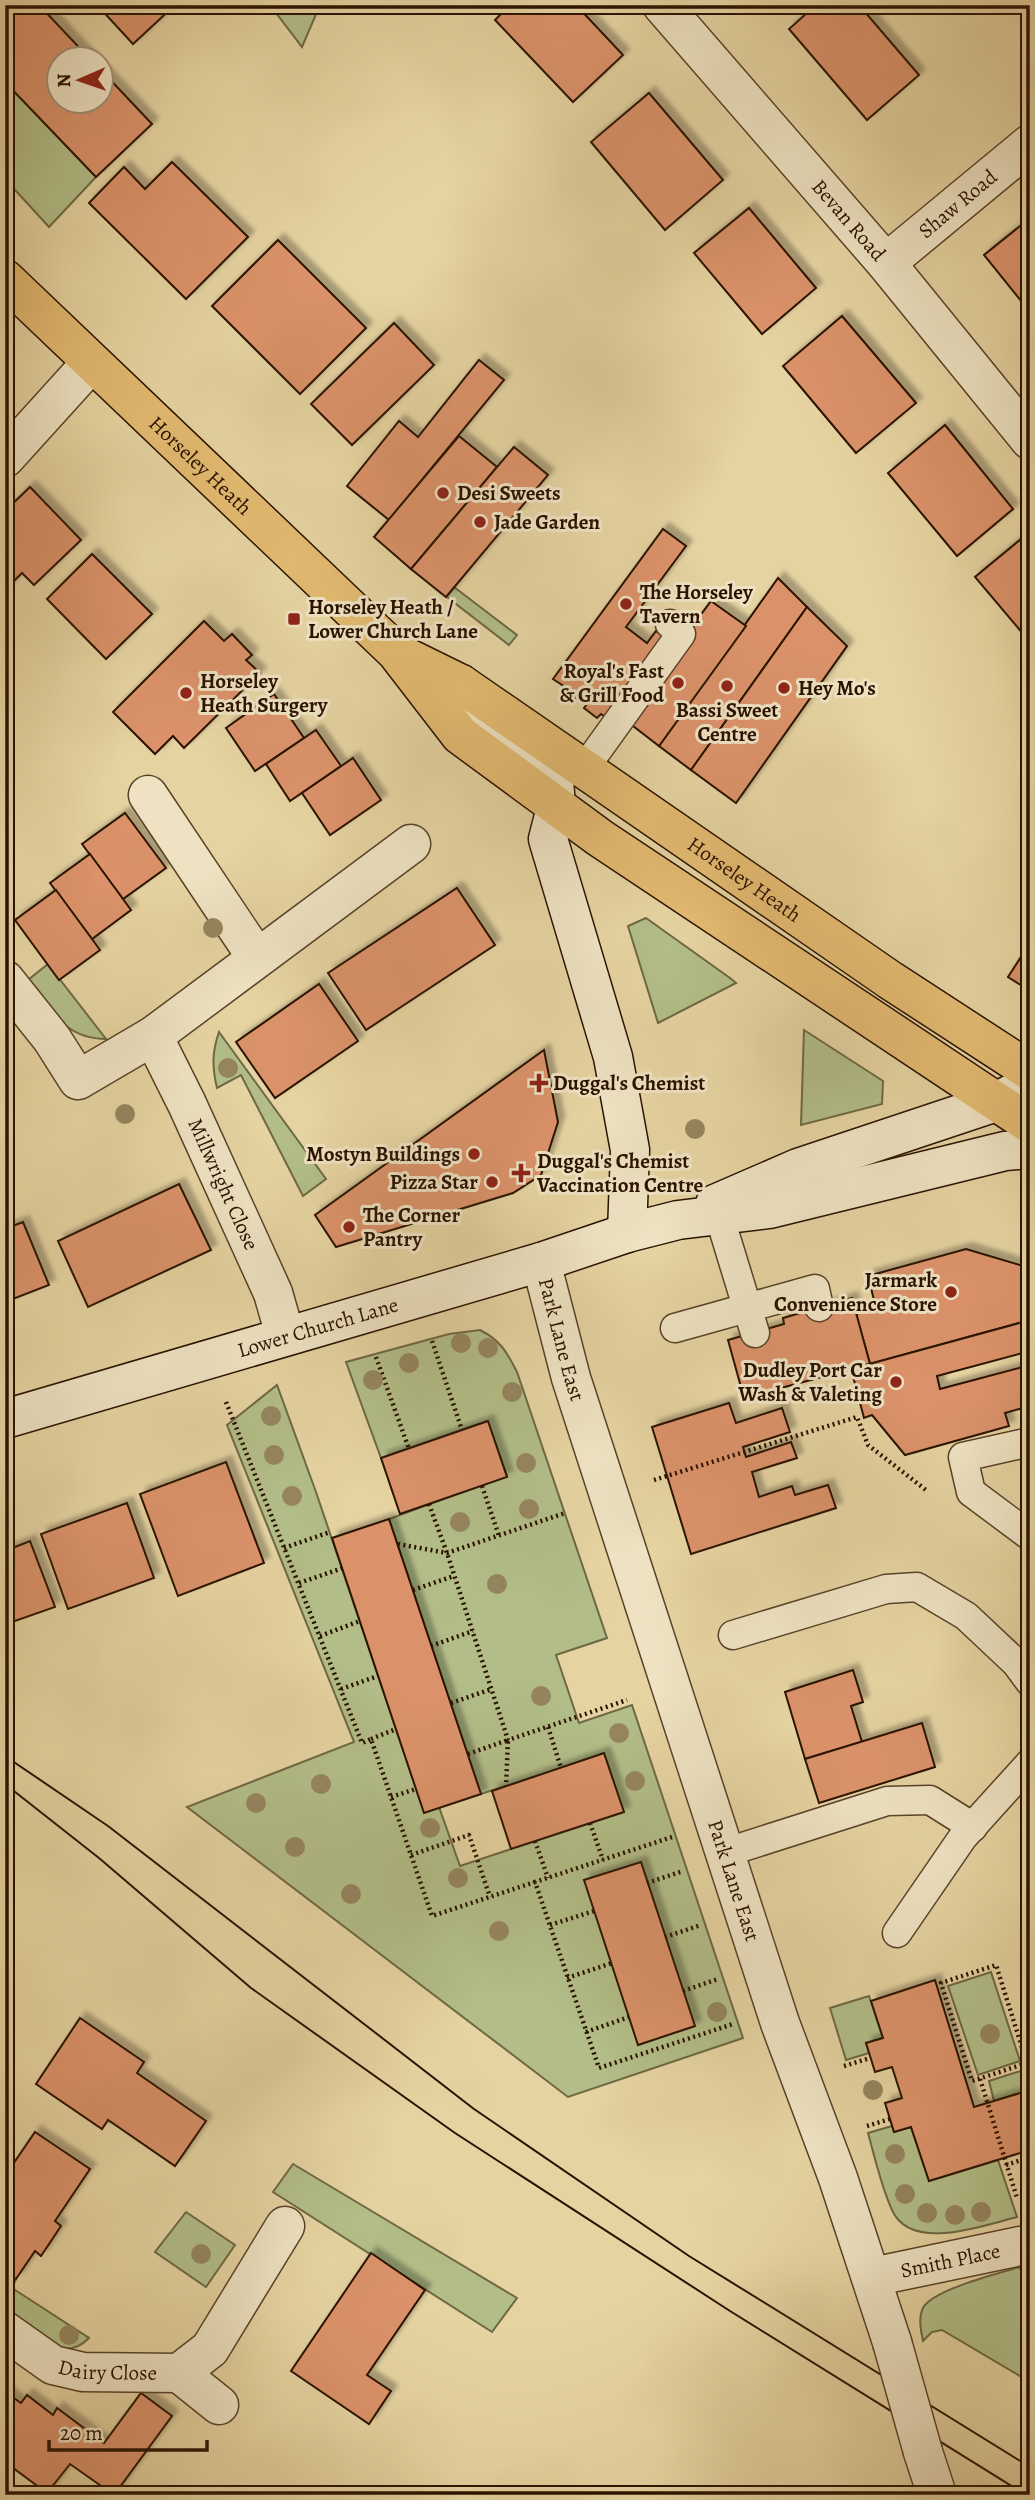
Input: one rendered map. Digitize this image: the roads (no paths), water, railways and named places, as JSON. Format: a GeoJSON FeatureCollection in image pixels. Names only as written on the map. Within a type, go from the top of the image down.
{"type":"FeatureCollection","features":[{"type":"Feature","properties":{"kind":"highway","name":"Horseley Heath"},"geometry":{"type":"LineString","coordinates":[[5,279],[396,652],[460,735],[556,808],[1013,1097],[1030,1124]]}},
{"type":"Feature","properties":{"kind":"highway","name":"Horseley Heath"},"geometry":{"type":"LineString","coordinates":[[396,652],[461,684],[890,980],[1030,1072]]}},
{"type":"Feature","properties":{"kind":"street","name":"Bevan Road"},"geometry":{"type":"LineString","coordinates":[[662,5],[886,263],[1030,440]]}},
{"type":"Feature","properties":{"kind":"street","name":"Shaw Road"},"geometry":{"type":"LineString","coordinates":[[886,263],[1030,144]]}},
{"type":"Feature","properties":{"kind":"street"},"geometry":{"type":"LineString","coordinates":[[5,458],[91,363]]}},
{"type":"Feature","properties":{"kind":"street"},"geometry":{"type":"LineString","coordinates":[[461,684],[474,717],[554,779],[556,808],[548,839],[613,1057],[630,1150],[627,1233],[678,1220],[769,1209],[1005,1151],[1030,1149]]}},
{"type":"Feature","properties":{"kind":"street"},"geometry":{"type":"LineString","coordinates":[[148,796],[257,958]]}},
{"type":"Feature","properties":{"kind":"street"},"geometry":{"type":"LineString","coordinates":[[5,980],[51,1039],[78,1080],[153,1036],[411,844]]}},
{"type":"Feature","properties":{"kind":"street","name":"Millwright Close"},"geometry":{"type":"LineString","coordinates":[[153,1036],[273,1293],[285,1335]]}},
{"type":"Feature","properties":{"kind":"street"},"geometry":{"type":"LineString","coordinates":[[678,1220],[798,1168],[1013,1097]]}},
{"type":"Feature","properties":{"kind":"street","name":"Lower Church Lane"},"geometry":{"type":"LineString","coordinates":[[5,1419],[541,1262],[627,1233]]}},
{"type":"Feature","properties":{"kind":"street","name":"Park Lane East"},"geometry":{"type":"LineString","coordinates":[[541,1262],[571,1378],[779,2023],[838,2178],[872,2277],[937,2495]]}},
{"type":"Feature","properties":{"kind":"street","name":"Dairy Close"},"geometry":{"type":"LineString","coordinates":[[179,2373],[210,2349],[285,2226]]}},
{"type":"Feature","properties":{"kind":"street","name":"Smith Place"},"geometry":{"type":"LineString","coordinates":[[872,2277],[1030,2244]]}},
{"type":"Feature","properties":{"kind":"street","name":"Dairy Close"},"geometry":{"type":"LineString","coordinates":[[5,2331],[53,2365],[83,2372],[179,2373],[219,2405]]}},
{"type":"Feature","properties":{"kind":"lane"},"geometry":{"type":"LineString","coordinates":[[584,769],[681,634],[670,624]]}},
{"type":"Feature","properties":{"kind":"lane"},"geometry":{"type":"LineString","coordinates":[[719,1215],[751,1320]]}},
{"type":"Feature","properties":{"kind":"lane"},"geometry":{"type":"LineString","coordinates":[[676,1328],[751,1320],[815,1289],[819,1307]]}},
{"type":"Feature","properties":{"kind":"lane"},"geometry":{"type":"LineString","coordinates":[[1030,1441],[963,1457],[971,1492],[1030,1536]]}},
{"type":"Feature","properties":{"kind":"lane"},"geometry":{"type":"LineString","coordinates":[[733,1634],[886,1588],[917,1587],[966,1616],[1016,1663],[1030,1682]]}},
{"type":"Feature","properties":{"kind":"lane"},"geometry":{"type":"LineString","coordinates":[[897,1933],[973,1827],[1030,1763]]}},
{"type":"Feature","properties":{"kind":"lane"},"geometry":{"type":"LineString","coordinates":[[724,1853],[887,1801],[930,1800],[973,1827]]}},
{"type":"Feature","properties":{"kind":"tram line"},"geometry":{"type":"LineString","coordinates":[[5,1756],[108,1826],[474,2109],[689,2256],[1030,2467]]}},
{"type":"Feature","properties":{"kind":"tram line"},"geometry":{"type":"LineString","coordinates":[[5,1784],[99,1858],[251,1988],[455,2133],[730,2311],[1026,2495]]}},
{"type":"Feature","properties":{"kind":"place","name":"Desi Sweets"},"geometry":{"type":"Point","coordinates":[443,493]}},
{"type":"Feature","properties":{"kind":"place","name":"Jade Garden"},"geometry":{"type":"Point","coordinates":[480,522]}},
{"type":"Feature","properties":{"kind":"place","name":"The Horseley Tavern"},"geometry":{"type":"Point","coordinates":[626,604]}},
{"type":"Feature","properties":{"kind":"place","name":"Horseley Heath / Lower Church Lane"},"geometry":{"type":"Point","coordinates":[294,619]}},
{"type":"Feature","properties":{"kind":"place","name":"Royal's Fast & Grill Food"},"geometry":{"type":"Point","coordinates":[678,683]}},
{"type":"Feature","properties":{"kind":"place","name":"Bassi Sweet Centre"},"geometry":{"type":"Point","coordinates":[727,686]}},
{"type":"Feature","properties":{"kind":"place","name":"Hey Mo's"},"geometry":{"type":"Point","coordinates":[784,688]}},
{"type":"Feature","properties":{"kind":"place","name":"Horseley Heath Surgery"},"geometry":{"type":"Point","coordinates":[186,693]}},
{"type":"Feature","properties":{"kind":"place","name":"Duggal's Chemist"},"geometry":{"type":"Point","coordinates":[539,1083]}},
{"type":"Feature","properties":{"kind":"place","name":"Mostyn Buildings"},"geometry":{"type":"Point","coordinates":[474,1154]}},
{"type":"Feature","properties":{"kind":"place","name":"Duggal's Chemist Vaccination Centre"},"geometry":{"type":"Point","coordinates":[521,1173]}},
{"type":"Feature","properties":{"kind":"place","name":"Pizza Star"},"geometry":{"type":"Point","coordinates":[492,1182]}},
{"type":"Feature","properties":{"kind":"place","name":"The Corner Pantry"},"geometry":{"type":"Point","coordinates":[349,1227]}},
{"type":"Feature","properties":{"kind":"place","name":"Jarmark Convenience Store"},"geometry":{"type":"Point","coordinates":[951,1292]}},
{"type":"Feature","properties":{"kind":"place","name":"Dudley Port Car Wash & Valeting"},"geometry":{"type":"Point","coordinates":[896,1382]}}]}
